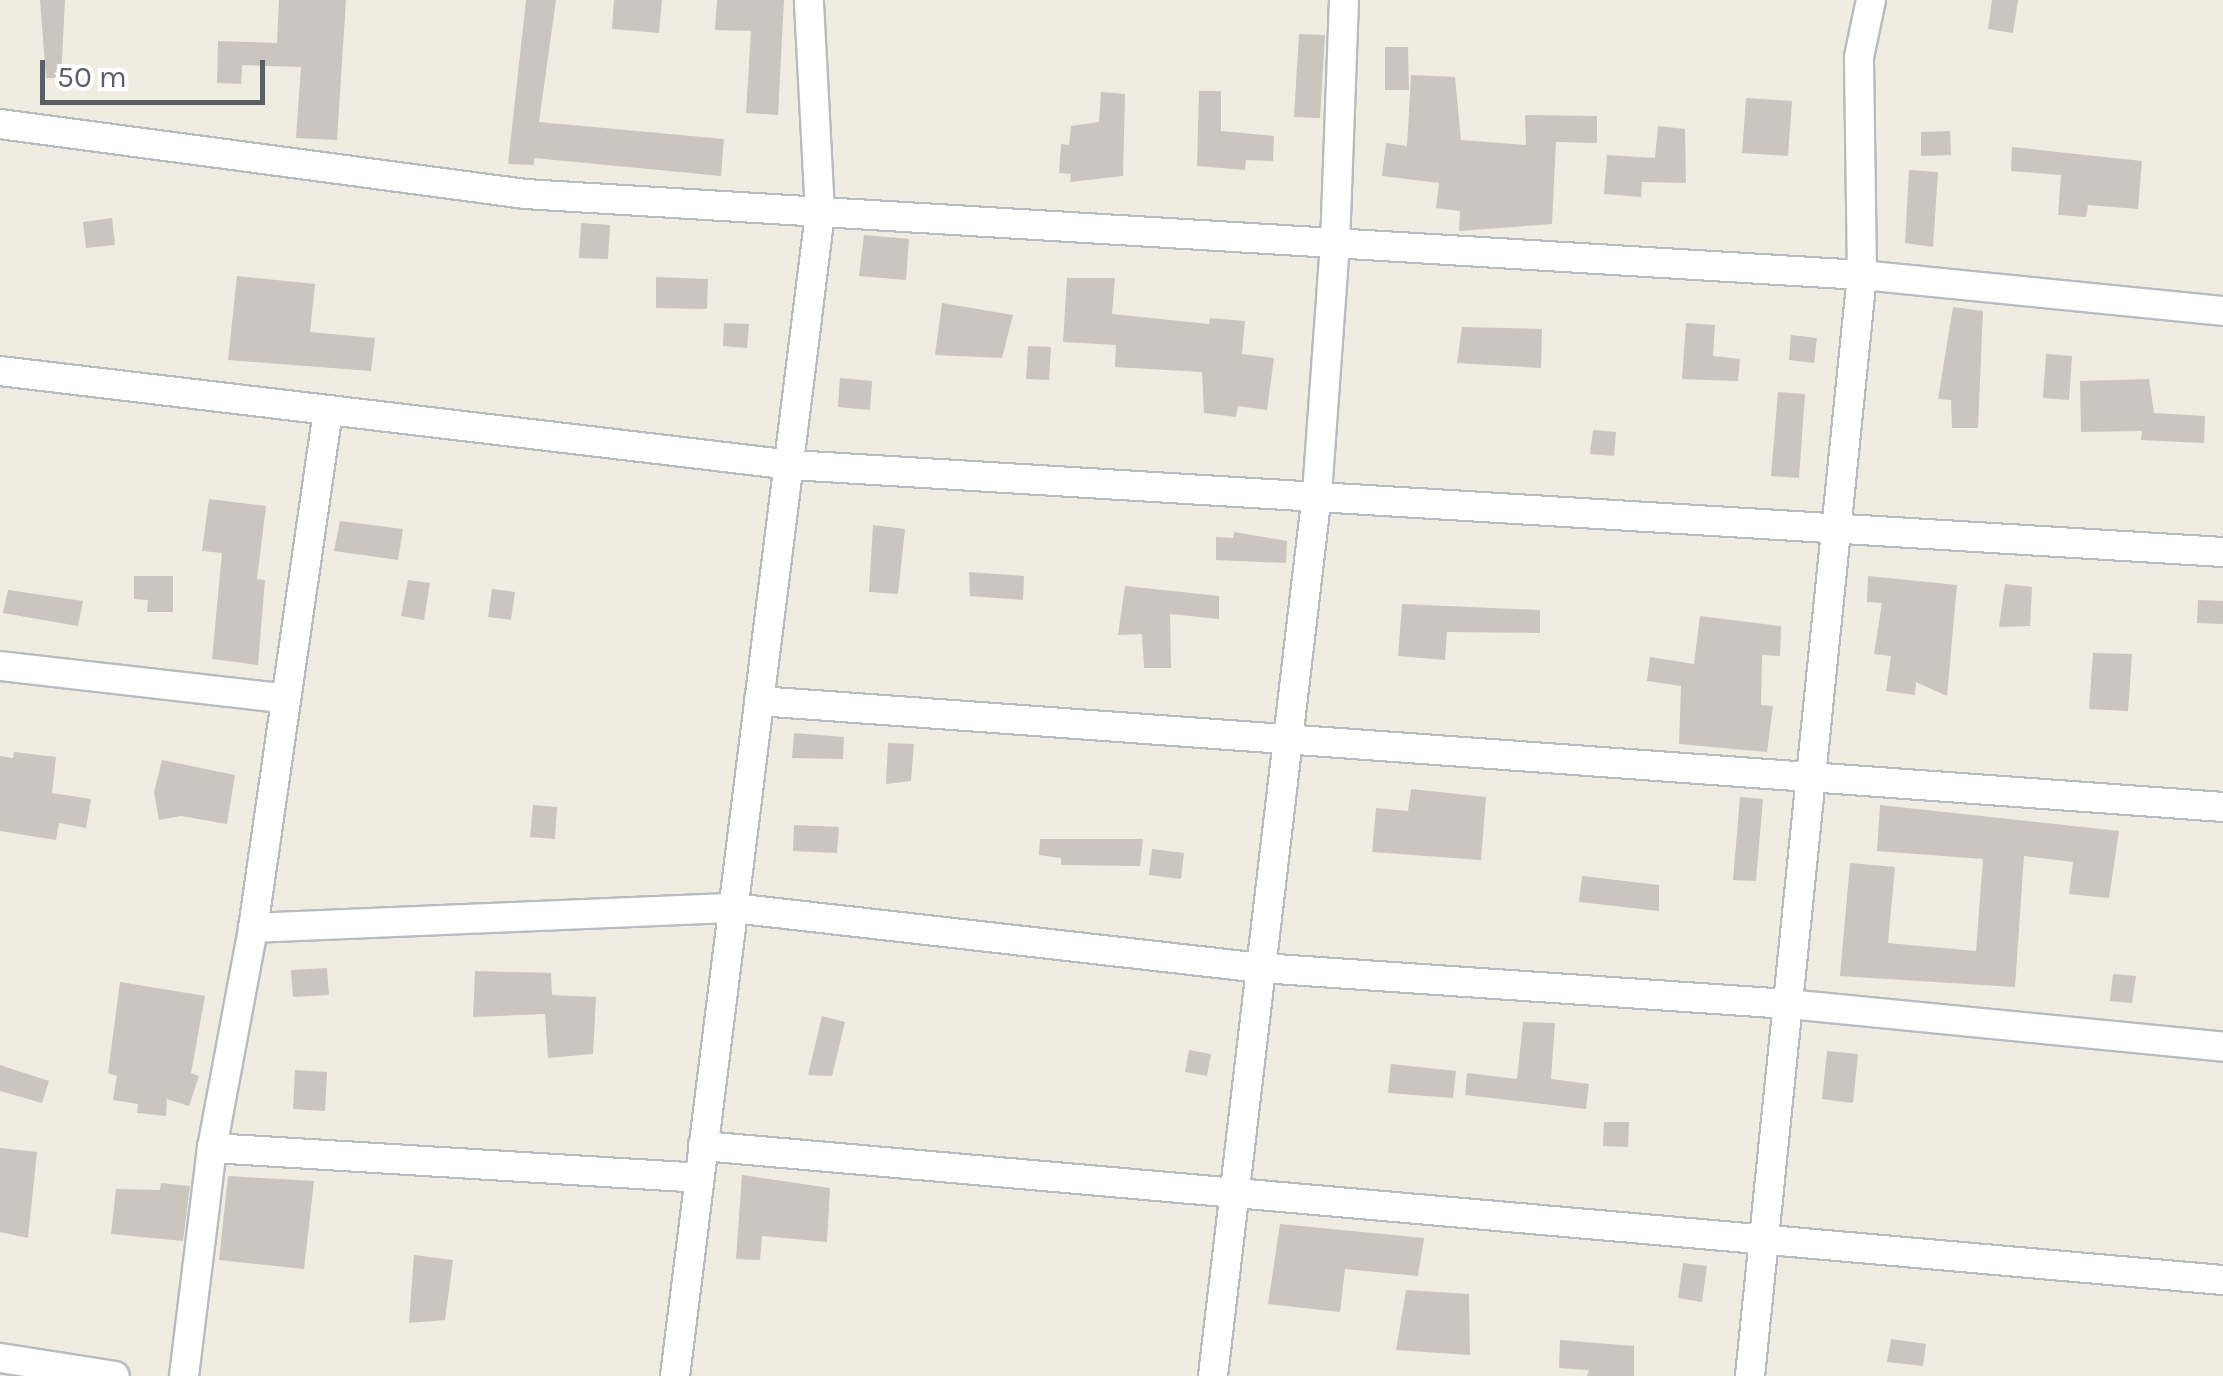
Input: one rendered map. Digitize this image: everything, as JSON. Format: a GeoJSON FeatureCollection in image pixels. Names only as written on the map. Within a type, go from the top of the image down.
{"type":"FeatureCollection","features":[{"type":"Feature","properties":{"kind":"street"},"geometry":{"type":"LineString","coordinates":[[675,1376],[696,1178],[792,465],[820,213],[809,0]]}},
{"type":"Feature","properties":{"kind":"street"},"geometry":{"type":"LineString","coordinates":[[1213,1376],[1230,1195],[1293,735],[1317,494],[1335,245],[1344,0]]}},
{"type":"Feature","properties":{"kind":"street"},"geometry":{"type":"LineString","coordinates":[[1750,1376],[1862,275],[1859,57],[1872,0]]}},
{"type":"Feature","properties":{"kind":"street"},"geometry":{"type":"LineString","coordinates":[[0,124],[525,194],[1862,275],[2223,312]]}},
{"type":"Feature","properties":{"kind":"street"},"geometry":{"type":"LineString","coordinates":[[0,371],[792,465],[2223,552]]}},
{"type":"Feature","properties":{"kind":"street"},"geometry":{"type":"LineString","coordinates":[[184,1376],[212,1148],[253,928],[283,698],[328,411]]}},
{"type":"Feature","properties":{"kind":"street"},"geometry":{"type":"LineString","coordinates":[[0,666],[283,698]]}},
{"type":"Feature","properties":{"kind":"street"},"geometry":{"type":"LineString","coordinates":[[759,701],[1293,735],[1495,756],[1811,774],[2223,807]]}},
{"type":"Feature","properties":{"kind":"street"},"geometry":{"type":"LineString","coordinates":[[253,928],[732,908],[1261,968],[1788,1004],[2223,1047]]}},
{"type":"Feature","properties":{"kind":"street"},"geometry":{"type":"LineString","coordinates":[[703,1146],[2223,1280]]}},
{"type":"Feature","properties":{"kind":"street"},"geometry":{"type":"LineString","coordinates":[[212,1148],[696,1178]]}},
{"type":"Feature","properties":{"kind":"street"},"geometry":{"type":"LineString","coordinates":[[0,1358],[116,1376]]}},
{"type":"Feature","properties":{"kind":"building"},"geometry":{"type":"Polygon","coordinates":[[[40,0],[65,0],[61,78],[46,78],[40,0]]]}},
{"type":"Feature","properties":{"kind":"building"},"geometry":{"type":"Polygon","coordinates":[[[279,0],[346,0],[337,140],[296,138],[301,67],[242,65],[241,84],[217,83],[218,41],[277,43],[279,0]]]}},
{"type":"Feature","properties":{"kind":"building"},"geometry":{"type":"Polygon","coordinates":[[[526,0],[556,0],[539,122],[724,139],[721,176],[534,158],[534,165],[508,164],[526,0]]]}},
{"type":"Feature","properties":{"kind":"building"},"geometry":{"type":"Polygon","coordinates":[[[614,0],[662,0],[659,33],[612,29],[614,0]]]}},
{"type":"Feature","properties":{"kind":"building"},"geometry":{"type":"Polygon","coordinates":[[[717,0],[784,0],[778,115],[746,113],[751,31],[715,30],[717,0]]]}},
{"type":"Feature","properties":{"kind":"building"},"geometry":{"type":"Polygon","coordinates":[[[1992,0],[2018,0],[2013,33],[1988,29],[1992,0]]]}},
{"type":"Feature","properties":{"kind":"building"},"geometry":{"type":"Polygon","coordinates":[[[1299,34],[1325,35],[1320,118],[1294,117],[1299,34]]]}},
{"type":"Feature","properties":{"kind":"building"},"geometry":{"type":"Polygon","coordinates":[[[1385,47],[1408,47],[1409,90],[1385,90],[1385,47]]]}},
{"type":"Feature","properties":{"kind":"building"},"geometry":{"type":"Polygon","coordinates":[[[1411,75],[1455,77],[1461,140],[1526,145],[1525,115],[1597,116],[1597,143],[1556,142],[1552,224],[1459,231],[1460,211],[1436,208],[1439,183],[1382,176],[1386,143],[1407,146],[1411,75]]]}},
{"type":"Feature","properties":{"kind":"building"},"geometry":{"type":"Polygon","coordinates":[[[1199,91],[1221,91],[1221,131],[1274,136],[1273,161],[1246,160],[1245,170],[1197,166],[1199,91]]]}},
{"type":"Feature","properties":{"kind":"building"},"geometry":{"type":"Polygon","coordinates":[[[1101,92],[1125,94],[1123,176],[1070,182],[1071,174],[1059,173],[1061,144],[1069,145],[1071,126],[1099,122],[1101,92]]]}},
{"type":"Feature","properties":{"kind":"building"},"geometry":{"type":"Polygon","coordinates":[[[1746,98],[1792,101],[1788,156],[1742,153],[1746,98]]]}},
{"type":"Feature","properties":{"kind":"building"},"geometry":{"type":"Polygon","coordinates":[[[1658,126],[1685,129],[1686,183],[1642,182],[1641,197],[1604,194],[1607,155],[1655,158],[1658,126]]]}},
{"type":"Feature","properties":{"kind":"building"},"geometry":{"type":"Polygon","coordinates":[[[1950,131],[1951,155],[1921,156],[1921,132],[1950,131]]]}},
{"type":"Feature","properties":{"kind":"building"},"geometry":{"type":"Polygon","coordinates":[[[2012,147],[2142,161],[2138,209],[2088,205],[2086,217],[2058,215],[2061,175],[2011,171],[2012,147]]]}},
{"type":"Feature","properties":{"kind":"building"},"geometry":{"type":"Polygon","coordinates":[[[1909,170],[1938,172],[1933,247],[1905,243],[1909,170]]]}},
{"type":"Feature","properties":{"kind":"building"},"geometry":{"type":"Polygon","coordinates":[[[112,218],[115,245],[86,248],[83,222],[112,218]]]}},
{"type":"Feature","properties":{"kind":"building"},"geometry":{"type":"Polygon","coordinates":[[[581,223],[610,225],[608,259],[579,258],[581,223]]]}},
{"type":"Feature","properties":{"kind":"building"},"geometry":{"type":"Polygon","coordinates":[[[864,235],[909,239],[906,280],[859,276],[864,235]]]}},
{"type":"Feature","properties":{"kind":"building"},"geometry":{"type":"Polygon","coordinates":[[[237,276],[315,284],[310,332],[375,338],[371,371],[228,360],[237,276]]]}},
{"type":"Feature","properties":{"kind":"building"},"geometry":{"type":"Polygon","coordinates":[[[656,277],[708,279],[707,309],[656,308],[656,277]]]}},
{"type":"Feature","properties":{"kind":"building"},"geometry":{"type":"Polygon","coordinates":[[[1067,278],[1115,278],[1112,314],[1209,324],[1210,318],[1245,321],[1242,354],[1274,358],[1267,410],[1238,406],[1236,417],[1204,413],[1202,372],[1115,367],[1116,345],[1063,342],[1067,278]]]}},
{"type":"Feature","properties":{"kind":"building"},"geometry":{"type":"Polygon","coordinates":[[[942,303],[1013,315],[1002,358],[935,355],[942,303]]]}},
{"type":"Feature","properties":{"kind":"building"},"geometry":{"type":"Polygon","coordinates":[[[1953,307],[1983,311],[1978,428],[1952,428],[1951,400],[1938,399],[1953,307]]]}},
{"type":"Feature","properties":{"kind":"building"},"geometry":{"type":"Polygon","coordinates":[[[724,323],[749,324],[747,348],[723,346],[724,323]]]}},
{"type":"Feature","properties":{"kind":"building"},"geometry":{"type":"Polygon","coordinates":[[[1686,323],[1715,325],[1713,356],[1740,359],[1738,381],[1682,379],[1686,323]]]}},
{"type":"Feature","properties":{"kind":"building"},"geometry":{"type":"Polygon","coordinates":[[[1462,327],[1542,329],[1541,368],[1457,363],[1462,327]]]}},
{"type":"Feature","properties":{"kind":"building"},"geometry":{"type":"Polygon","coordinates":[[[1791,335],[1817,338],[1814,363],[1789,360],[1791,335]]]}},
{"type":"Feature","properties":{"kind":"building"},"geometry":{"type":"Polygon","coordinates":[[[1028,346],[1051,347],[1049,380],[1026,379],[1028,346]]]}},
{"type":"Feature","properties":{"kind":"building"},"geometry":{"type":"Polygon","coordinates":[[[2046,354],[2072,356],[2069,400],[2043,398],[2046,354]]]}},
{"type":"Feature","properties":{"kind":"building"},"geometry":{"type":"Polygon","coordinates":[[[840,378],[872,381],[870,410],[838,407],[840,378]]]}},
{"type":"Feature","properties":{"kind":"building"},"geometry":{"type":"Polygon","coordinates":[[[2149,379],[2154,413],[2205,416],[2204,443],[2141,440],[2142,431],[2081,432],[2080,381],[2149,379]]]}},
{"type":"Feature","properties":{"kind":"building"},"geometry":{"type":"Polygon","coordinates":[[[1778,392],[1805,394],[1799,478],[1771,476],[1778,392]]]}},
{"type":"Feature","properties":{"kind":"building"},"geometry":{"type":"Polygon","coordinates":[[[1593,430],[1616,432],[1614,456],[1590,454],[1593,430]]]}},
{"type":"Feature","properties":{"kind":"building"},"geometry":{"type":"Polygon","coordinates":[[[209,499],[266,506],[257,579],[265,580],[258,665],[212,659],[222,553],[202,551],[209,499]]]}},
{"type":"Feature","properties":{"kind":"building"},"geometry":{"type":"Polygon","coordinates":[[[340,521],[403,529],[398,560],[334,551],[340,521]]]}},
{"type":"Feature","properties":{"kind":"building"},"geometry":{"type":"Polygon","coordinates":[[[873,525],[905,529],[898,594],[869,592],[873,525]]]}},
{"type":"Feature","properties":{"kind":"building"},"geometry":{"type":"Polygon","coordinates":[[[1234,532],[1287,541],[1286,563],[1216,560],[1216,537],[1233,538],[1234,532]]]}},
{"type":"Feature","properties":{"kind":"building"},"geometry":{"type":"Polygon","coordinates":[[[969,572],[1024,576],[1023,600],[970,596],[969,572]]]}},
{"type":"Feature","properties":{"kind":"building"},"geometry":{"type":"Polygon","coordinates":[[[134,576],[173,576],[173,612],[147,612],[148,600],[134,599],[134,576]]]}},
{"type":"Feature","properties":{"kind":"building"},"geometry":{"type":"Polygon","coordinates":[[[1868,576],[1957,585],[1947,696],[1916,682],[1915,695],[1886,691],[1891,656],[1874,654],[1882,603],[1867,602],[1868,576]]]}},
{"type":"Feature","properties":{"kind":"building"},"geometry":{"type":"Polygon","coordinates":[[[408,580],[430,583],[424,620],[401,616],[408,580]]]}},
{"type":"Feature","properties":{"kind":"building"},"geometry":{"type":"Polygon","coordinates":[[[2005,584],[2032,587],[2030,626],[1999,627],[2005,584]]]}},
{"type":"Feature","properties":{"kind":"building"},"geometry":{"type":"Polygon","coordinates":[[[1125,586],[1219,596],[1219,619],[1170,614],[1171,668],[1144,668],[1142,634],[1118,635],[1125,586]]]}},
{"type":"Feature","properties":{"kind":"building"},"geometry":{"type":"Polygon","coordinates":[[[492,589],[515,592],[511,620],[488,617],[492,589]]]}},
{"type":"Feature","properties":{"kind":"building"},"geometry":{"type":"Polygon","coordinates":[[[8,590],[83,601],[78,626],[3,613],[8,590]]]}},
{"type":"Feature","properties":{"kind":"building"},"geometry":{"type":"Polygon","coordinates":[[[2198,600],[2223,601],[2223,624],[2197,623],[2198,600]]]}},
{"type":"Feature","properties":{"kind":"building"},"geometry":{"type":"Polygon","coordinates":[[[1402,604],[1540,610],[1540,633],[1447,632],[1445,660],[1398,656],[1402,604]]]}},
{"type":"Feature","properties":{"kind":"building"},"geometry":{"type":"Polygon","coordinates":[[[1700,616],[1781,626],[1780,656],[1762,655],[1761,705],[1773,706],[1767,752],[1679,744],[1681,686],[1647,681],[1650,657],[1694,664],[1700,616]]]}},
{"type":"Feature","properties":{"kind":"building"},"geometry":{"type":"Polygon","coordinates":[[[2093,653],[2132,654],[2128,711],[2089,709],[2093,653]]]}},
{"type":"Feature","properties":{"kind":"building"},"geometry":{"type":"Polygon","coordinates":[[[794,733],[844,737],[843,759],[792,758],[794,733]]]}},
{"type":"Feature","properties":{"kind":"building"},"geometry":{"type":"Polygon","coordinates":[[[888,743],[914,744],[911,781],[886,784],[888,743]]]}},
{"type":"Feature","properties":{"kind":"building"},"geometry":{"type":"Polygon","coordinates":[[[14,752],[56,757],[52,793],[91,799],[86,828],[59,823],[56,840],[0,831],[0,756],[13,758],[14,752]]]}},
{"type":"Feature","properties":{"kind":"building"},"geometry":{"type":"Polygon","coordinates":[[[162,760],[235,775],[227,824],[181,816],[159,820],[154,792],[162,760]]]}},
{"type":"Feature","properties":{"kind":"building"},"geometry":{"type":"Polygon","coordinates":[[[1411,789],[1486,797],[1481,860],[1372,852],[1376,808],[1408,811],[1411,789]]]}},
{"type":"Feature","properties":{"kind":"building"},"geometry":{"type":"Polygon","coordinates":[[[1740,797],[1763,799],[1756,881],[1733,880],[1740,797]]]}},
{"type":"Feature","properties":{"kind":"building"},"geometry":{"type":"Polygon","coordinates":[[[533,805],[557,807],[555,839],[530,837],[533,805]]]}},
{"type":"Feature","properties":{"kind":"building"},"geometry":{"type":"Polygon","coordinates":[[[1880,805],[2119,831],[2109,898],[2069,894],[2073,862],[2024,856],[2015,987],[1840,976],[1850,863],[1895,867],[1888,943],[1976,951],[1983,859],[1877,851],[1880,805]]]}},
{"type":"Feature","properties":{"kind":"building"},"geometry":{"type":"Polygon","coordinates":[[[794,825],[839,827],[837,853],[793,851],[794,825]]]}},
{"type":"Feature","properties":{"kind":"building"},"geometry":{"type":"Polygon","coordinates":[[[1040,839],[1143,839],[1140,866],[1061,865],[1061,858],[1039,855],[1040,839]]]}},
{"type":"Feature","properties":{"kind":"building"},"geometry":{"type":"Polygon","coordinates":[[[1152,849],[1184,853],[1181,879],[1149,875],[1152,849]]]}},
{"type":"Feature","properties":{"kind":"building"},"geometry":{"type":"Polygon","coordinates":[[[1582,876],[1659,885],[1659,911],[1579,902],[1582,876]]]}},
{"type":"Feature","properties":{"kind":"building"},"geometry":{"type":"Polygon","coordinates":[[[327,968],[329,995],[293,997],[291,970],[327,968]]]}},
{"type":"Feature","properties":{"kind":"building"},"geometry":{"type":"Polygon","coordinates":[[[475,971],[551,973],[552,995],[596,997],[593,1054],[548,1058],[545,1014],[473,1017],[475,971]]]}},
{"type":"Feature","properties":{"kind":"building"},"geometry":{"type":"Polygon","coordinates":[[[2113,974],[2136,976],[2132,1003],[2110,1001],[2113,974]]]}},
{"type":"Feature","properties":{"kind":"building"},"geometry":{"type":"Polygon","coordinates":[[[120,982],[205,996],[191,1073],[199,1076],[189,1106],[167,1099],[166,1116],[137,1113],[138,1104],[113,1100],[117,1076],[108,1073],[120,982]]]}},
{"type":"Feature","properties":{"kind":"building"},"geometry":{"type":"Polygon","coordinates":[[[822,1016],[845,1022],[832,1076],[808,1075],[822,1016]]]}},
{"type":"Feature","properties":{"kind":"building"},"geometry":{"type":"Polygon","coordinates":[[[1523,1022],[1555,1023],[1551,1079],[1589,1084],[1586,1109],[1465,1095],[1467,1073],[1517,1079],[1523,1022]]]}},
{"type":"Feature","properties":{"kind":"building"},"geometry":{"type":"Polygon","coordinates":[[[1189,1050],[1211,1054],[1207,1076],[1185,1072],[1189,1050]]]}},
{"type":"Feature","properties":{"kind":"building"},"geometry":{"type":"Polygon","coordinates":[[[1827,1051],[1858,1054],[1853,1103],[1822,1099],[1827,1051]]]}},
{"type":"Feature","properties":{"kind":"building"},"geometry":{"type":"Polygon","coordinates":[[[1391,1064],[1456,1071],[1453,1098],[1388,1093],[1391,1064]]]}},
{"type":"Feature","properties":{"kind":"building"},"geometry":{"type":"Polygon","coordinates":[[[0,1065],[49,1081],[42,1103],[0,1091],[0,1065]]]}},
{"type":"Feature","properties":{"kind":"building"},"geometry":{"type":"Polygon","coordinates":[[[295,1070],[327,1072],[325,1111],[293,1109],[295,1070]]]}},
{"type":"Feature","properties":{"kind":"building"},"geometry":{"type":"Polygon","coordinates":[[[1604,1122],[1629,1122],[1628,1147],[1603,1146],[1604,1122]]]}},
{"type":"Feature","properties":{"kind":"building"},"geometry":{"type":"Polygon","coordinates":[[[0,1148],[37,1152],[28,1238],[0,1232],[0,1148]]]}},
{"type":"Feature","properties":{"kind":"building"},"geometry":{"type":"Polygon","coordinates":[[[742,1175],[830,1188],[827,1242],[762,1236],[760,1260],[736,1259],[742,1175]]]}},
{"type":"Feature","properties":{"kind":"building"},"geometry":{"type":"Polygon","coordinates":[[[228,1176],[314,1181],[304,1269],[219,1260],[228,1176]]]}},
{"type":"Feature","properties":{"kind":"building"},"geometry":{"type":"Polygon","coordinates":[[[161,1183],[190,1186],[183,1241],[111,1234],[116,1189],[160,1190],[161,1183]]]}},
{"type":"Feature","properties":{"kind":"building"},"geometry":{"type":"Polygon","coordinates":[[[1280,1224],[1424,1238],[1418,1276],[1345,1269],[1340,1312],[1268,1304],[1280,1224]]]}},
{"type":"Feature","properties":{"kind":"building"},"geometry":{"type":"Polygon","coordinates":[[[414,1255],[453,1260],[445,1320],[409,1323],[414,1255]]]}},
{"type":"Feature","properties":{"kind":"building"},"geometry":{"type":"Polygon","coordinates":[[[1683,1263],[1707,1266],[1702,1302],[1678,1298],[1683,1263]]]}},
{"type":"Feature","properties":{"kind":"building"},"geometry":{"type":"Polygon","coordinates":[[[1406,1290],[1469,1294],[1470,1355],[1396,1350],[1406,1290]]]}},
{"type":"Feature","properties":{"kind":"building"},"geometry":{"type":"Polygon","coordinates":[[[1891,1339],[1926,1344],[1923,1366],[1887,1362],[1891,1339]]]}},
{"type":"Feature","properties":{"kind":"building"},"geometry":{"type":"Polygon","coordinates":[[[1560,1340],[1634,1346],[1634,1376],[1587,1376],[1589,1370],[1559,1368],[1560,1340]]]}}]}
